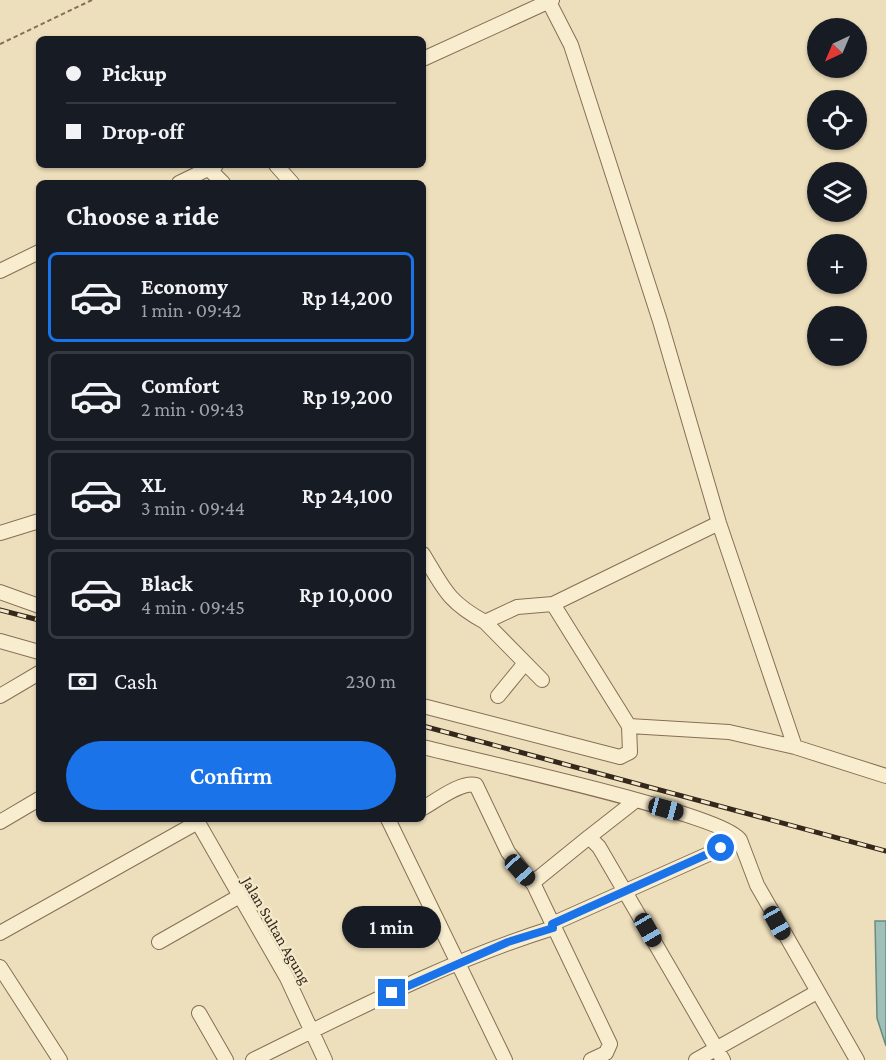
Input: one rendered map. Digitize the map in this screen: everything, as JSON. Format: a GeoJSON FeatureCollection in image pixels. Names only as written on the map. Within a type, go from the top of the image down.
{"type":"FeatureCollection","features":[{"type":"Feature","properties":{"kind":"street"},"geometry":{"type":"LineString","coordinates":[[426,58],[549,1],[571,45],[660,321],[720,523],[795,747]]}},
{"type":"Feature","properties":{"kind":"street"},"geometry":{"type":"LineString","coordinates":[[185,180],[210,168]]}},
{"type":"Feature","properties":{"kind":"street"},"geometry":{"type":"LineString","coordinates":[[279,168],[289,180]]}},
{"type":"Feature","properties":{"kind":"street"},"geometry":{"type":"LineString","coordinates":[[0,271],[36,253]]}},
{"type":"Feature","properties":{"kind":"street"},"geometry":{"type":"LineString","coordinates":[[0,533],[36,522]]}},
{"type":"Feature","properties":{"kind":"street"},"geometry":{"type":"LineString","coordinates":[[485,622],[517,606],[553,604],[720,523]]}},
{"type":"Feature","properties":{"kind":"street"},"geometry":{"type":"LineString","coordinates":[[426,560],[443,588],[459,607],[485,622],[542,680]]}},
{"type":"Feature","properties":{"kind":"street"},"geometry":{"type":"LineString","coordinates":[[0,592],[36,605]]}},
{"type":"Feature","properties":{"kind":"street"},"geometry":{"type":"LineString","coordinates":[[426,707],[620,757],[630,752],[629,726],[553,604]]}},
{"type":"Feature","properties":{"kind":"street"},"geometry":{"type":"LineString","coordinates":[[0,641],[36,651]]}},
{"type":"Feature","properties":{"kind":"street"},"geometry":{"type":"LineString","coordinates":[[498,696],[525,663]]}},
{"type":"Feature","properties":{"kind":"street"},"geometry":{"type":"LineString","coordinates":[[0,696],[36,675]]}},
{"type":"Feature","properties":{"kind":"street"},"geometry":{"type":"LineString","coordinates":[[629,726],[729,732],[795,747],[886,776]]}},
{"type":"Feature","properties":{"kind":"street"},"geometry":{"type":"LineString","coordinates":[[426,748],[709,821],[737,833],[757,885],[857,1060]]}},
{"type":"Feature","properties":{"kind":"street"},"geometry":{"type":"LineString","coordinates":[[426,806],[461,788],[471,784],[476,785],[508,852],[534,885],[610,1044],[606,1053],[591,1060]]}},
{"type":"Feature","properties":{"kind":"street"},"geometry":{"type":"LineString","coordinates":[[0,822],[36,800]]}},
{"type":"Feature","properties":{"kind":"street"},"geometry":{"type":"LineString","coordinates":[[534,885],[536,880],[635,801]]}},
{"type":"Feature","properties":{"kind":"street"},"geometry":{"type":"LineString","coordinates":[[0,933],[195,822]]}},
{"type":"Feature","properties":{"kind":"street","name":"Jalan Sultan Agung"},"geometry":{"type":"LineString","coordinates":[[198,822],[238,897],[287,978],[325,1060]]}},
{"type":"Feature","properties":{"kind":"street"},"geometry":{"type":"LineString","coordinates":[[394,822],[504,1060]]}},
{"type":"Feature","properties":{"kind":"street"},"geometry":{"type":"LineString","coordinates":[[589,837],[599,847],[720,1054]]}},
{"type":"Feature","properties":{"kind":"street"},"geometry":{"type":"LineString","coordinates":[[254,1060],[311,1031],[459,964],[508,942],[552,926],[624,891],[740,840]]}},
{"type":"Feature","properties":{"kind":"street"},"geometry":{"type":"LineString","coordinates":[[159,942],[238,897]]}},
{"type":"Feature","properties":{"kind":"street"},"geometry":{"type":"LineString","coordinates":[[0,967],[60,1060]]}},
{"type":"Feature","properties":{"kind":"street"},"geometry":{"type":"LineString","coordinates":[[696,1060],[720,1054],[817,992]]}},
{"type":"Feature","properties":{"kind":"street"},"geometry":{"type":"LineString","coordinates":[[199,1013],[226,1060]]}},
{"type":"Feature","properties":{"kind":"path"},"geometry":{"type":"LineString","coordinates":[[0,44],[92,0]]}},
{"type":"Feature","properties":{"kind":"water"},"geometry":{"type":"Polygon","coordinates":[[[875,921],[886,921],[886,1046],[877,1018],[875,921]]]}},
{"type":"Feature","properties":{"kind":"railway"},"geometry":{"type":"LineString","coordinates":[[0,610],[36,619]]}},
{"type":"Feature","properties":{"kind":"railway"},"geometry":{"type":"LineString","coordinates":[[426,727],[886,851]]}},
{"type":"Feature","properties":{"kind":"route"},"geometry":{"type":"LineString","coordinates":[[392,993],[508,942],[553,928],[552,924],[721,848]]}}]}
